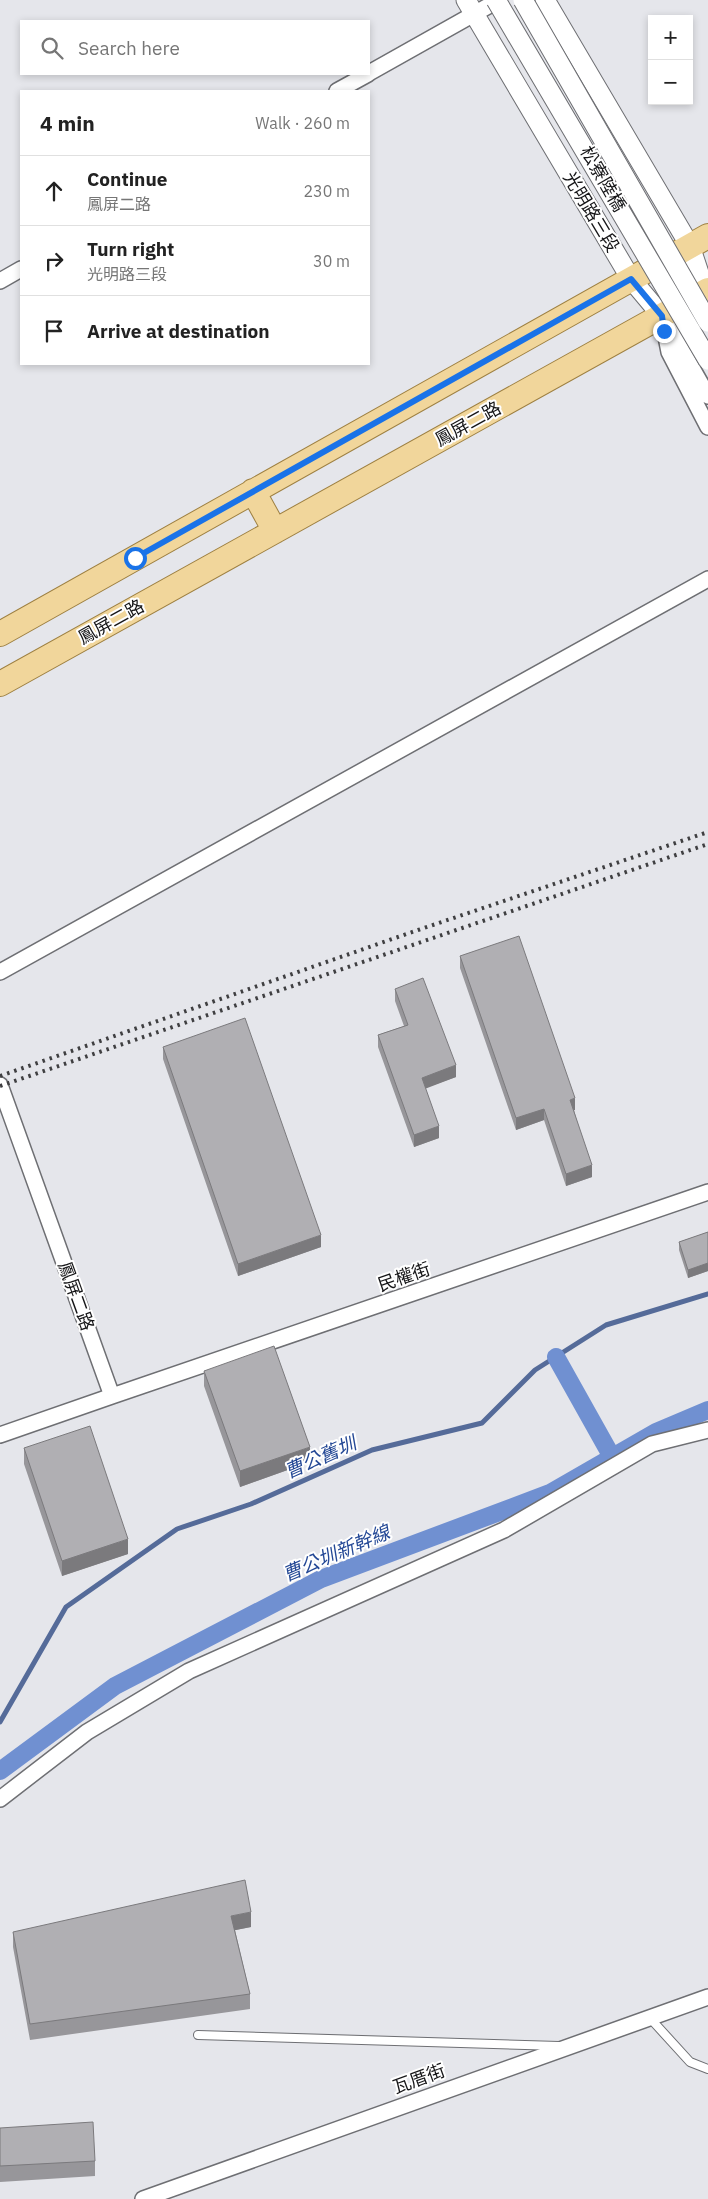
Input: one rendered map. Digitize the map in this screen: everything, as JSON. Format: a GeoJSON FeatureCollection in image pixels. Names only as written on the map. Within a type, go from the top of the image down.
{"type":"FeatureCollection","features":[{"type":"Feature","properties":{"kind":"main road"},"geometry":{"type":"LineString","coordinates":[[0,634],[699,241]]}},
{"type":"Feature","properties":{"kind":"main road","name":"鳳屏二路"},"geometry":{"type":"LineString","coordinates":[[0,684],[707,292]]}},
{"type":"Feature","properties":{"kind":"main road"},"geometry":{"type":"LineString","coordinates":[[253,491],[275,531]]}},
{"type":"Feature","properties":{"kind":"street"},"geometry":{"type":"LineString","coordinates":[[370,73],[470,7],[498,0]]}},
{"type":"Feature","properties":{"kind":"street","name":"松寮陸橋"},"geometry":{"type":"LineString","coordinates":[[498,0],[708,360]]}},
{"type":"Feature","properties":{"kind":"street","name":"松寮陸橋"},"geometry":{"type":"LineString","coordinates":[[522,0],[708,322]]}},
{"type":"Feature","properties":{"kind":"street"},"geometry":{"type":"LineString","coordinates":[[545,0],[699,241],[707,292]]}},
{"type":"Feature","properties":{"kind":"street","name":"光明路三段"},"geometry":{"type":"LineString","coordinates":[[470,7],[631,279],[662,316],[669,352],[708,427]]}},
{"type":"Feature","properties":{"kind":"street"},"geometry":{"type":"LineString","coordinates":[[339,90],[366,75]]}},
{"type":"Feature","properties":{"kind":"street"},"geometry":{"type":"LineString","coordinates":[[0,282],[20,271]]}},
{"type":"Feature","properties":{"kind":"street"},"geometry":{"type":"LineString","coordinates":[[662,316],[708,396]]}},
{"type":"Feature","properties":{"kind":"street"},"geometry":{"type":"LineString","coordinates":[[0,972],[708,578]]}},
{"type":"Feature","properties":{"kind":"street","name":"鳳屏二路"},"geometry":{"type":"LineString","coordinates":[[0,1085],[112,1396]]}},
{"type":"Feature","properties":{"kind":"street","name":"民權街"},"geometry":{"type":"LineString","coordinates":[[112,1396],[708,1192]]}},
{"type":"Feature","properties":{"kind":"street"},"geometry":{"type":"LineString","coordinates":[[0,1435],[112,1396]]}},
{"type":"Feature","properties":{"kind":"street"},"geometry":{"type":"LineString","coordinates":[[0,1799],[87,1732],[189,1671],[504,1530],[652,1444],[708,1430]]}},
{"type":"Feature","properties":{"kind":"street","name":"瓦厝街"},"geometry":{"type":"LineString","coordinates":[[143,2199],[565,2046],[708,1997]]}},
{"type":"Feature","properties":{"kind":"lane"},"geometry":{"type":"LineString","coordinates":[[649,2017],[690,2062],[708,2069]]}},
{"type":"Feature","properties":{"kind":"lane"},"geometry":{"type":"LineString","coordinates":[[198,2035],[565,2046]]}},
{"type":"Feature","properties":{"kind":"building"},"geometry":{"type":"Polygon","coordinates":[[[519,936],[575,1098],[570,1100],[592,1165],[566,1174],[544,1109],[516,1118],[460,956],[519,936]]]}},
{"type":"Feature","properties":{"kind":"building"},"geometry":{"type":"Polygon","coordinates":[[[423,978],[456,1065],[422,1078],[439,1126],[414,1135],[378,1035],[408,1025],[395,989],[423,978]]]}},
{"type":"Feature","properties":{"kind":"building"},"geometry":{"type":"Polygon","coordinates":[[[245,1018],[321,1235],[238,1264],[163,1047],[245,1018]]]}},
{"type":"Feature","properties":{"kind":"building"},"geometry":{"type":"Polygon","coordinates":[[[708,1232],[708,1263],[688,1270],[679,1242],[708,1232]]]}},
{"type":"Feature","properties":{"kind":"building"},"geometry":{"type":"Polygon","coordinates":[[[274,1346],[310,1447],[240,1471],[204,1371],[274,1346]]]}},
{"type":"Feature","properties":{"kind":"building"},"geometry":{"type":"Polygon","coordinates":[[[90,1426],[128,1539],[62,1561],[24,1448],[90,1426]]]}},
{"type":"Feature","properties":{"kind":"building"},"geometry":{"type":"Polygon","coordinates":[[[245,1880],[251,1912],[231,1916],[250,1994],[30,2024],[13,1932],[245,1880]]]}},
{"type":"Feature","properties":{"kind":"building"},"geometry":{"type":"Polygon","coordinates":[[[93,2122],[95,2161],[0,2166],[0,2128],[93,2122]]]}},
{"type":"Feature","properties":{"kind":"waterway","name":"曹公舊圳"},"geometry":{"type":"LineString","coordinates":[[0,1722],[66,1607],[177,1529],[251,1504],[372,1450],[482,1423],[535,1370],[606,1325],[708,1294]]}},
{"type":"Feature","properties":{"kind":"waterway"},"geometry":{"type":"LineString","coordinates":[[556,1357],[612,1457]]}},
{"type":"Feature","properties":{"kind":"waterway","name":"曹公圳新幹線"},"geometry":{"type":"LineString","coordinates":[[0,1771],[115,1686],[321,1579],[550,1493],[656,1432],[708,1410]]}},
{"type":"Feature","properties":{"kind":"railway"},"geometry":{"type":"LineString","coordinates":[[0,1076],[418,930],[708,832]]}},
{"type":"Feature","properties":{"kind":"railway"},"geometry":{"type":"LineString","coordinates":[[0,1086],[708,844]]}},
{"type":"Feature","properties":{"kind":"route"},"geometry":{"type":"LineString","coordinates":[[135,558],[631,279],[662,316],[664,331]]}}]}
